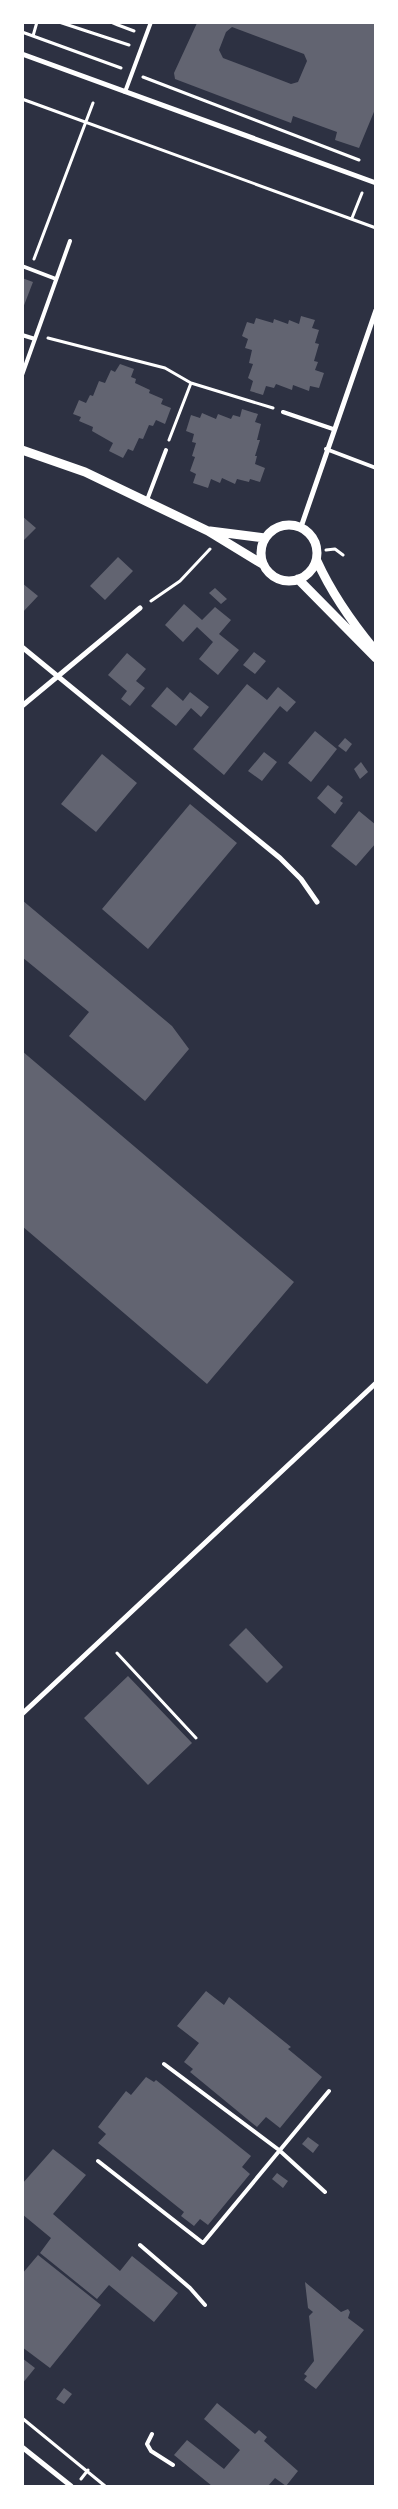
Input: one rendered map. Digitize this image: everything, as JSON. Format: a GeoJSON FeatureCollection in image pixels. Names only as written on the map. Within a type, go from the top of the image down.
{"type":"FeatureCollection","features":[{"type":"Feature","properties":{"kind":"street"},"geometry":{"type":"LineString","coordinates":[[22,54],[376,183]]}},
{"type":"Feature","properties":{"kind":"street"},"geometry":{"type":"LineString","coordinates":[[301,527],[326,449],[376,310]]}},
{"type":"Feature","properties":{"kind":"street"},"geometry":{"type":"LineString","coordinates":[[22,450],[85,472],[208,531],[264,565],[275,577],[283,580],[298,580],[307,575],[316,561],[318,550],[312,536],[301,527],[293,524],[277,527],[265,538],[261,556],[264,565]]}},
{"type":"Feature","properties":{"kind":"street"},"geometry":{"type":"LineString","coordinates":[[208,531],[265,538]]}},
{"type":"Feature","properties":{"kind":"street"},"geometry":{"type":"LineString","coordinates":[[316,561],[331,591],[349,618],[376,651]]}},
{"type":"Feature","properties":{"kind":"street"},"geometry":{"type":"LineString","coordinates":[[298,580],[376,658]]}},
{"type":"Feature","properties":{"kind":"street"},"geometry":{"type":"LineString","coordinates":[[22,706],[140,608]]}},
{"type":"Feature","properties":{"kind":"street"},"geometry":{"type":"LineString","coordinates":[[22,647],[280,858],[301,879],[317,902]]}},
{"type":"Feature","properties":{"kind":"street"},"geometry":{"type":"LineString","coordinates":[[22,1714],[376,1383]]}},
{"type":"Feature","properties":{"kind":"street"},"geometry":{"type":"LineString","coordinates":[[22,2447],[71,2486]]}},
{"type":"Feature","properties":{"kind":"lane"},"geometry":{"type":"LineString","coordinates":[[125,92],[151,22]]}},
{"type":"Feature","properties":{"kind":"lane"},"geometry":{"type":"LineString","coordinates":[[22,375],[70,241]]}},
{"type":"Feature","properties":{"kind":"lane"},"geometry":{"type":"LineString","coordinates":[[22,266],[56,279]]}},
{"type":"Feature","properties":{"kind":"lane"},"geometry":{"type":"LineString","coordinates":[[22,335],[35,340]]}},
{"type":"Feature","properties":{"kind":"lane"},"geometry":{"type":"LineString","coordinates":[[283,412],[333,429]]}},
{"type":"Feature","properties":{"kind":"lane"},"geometry":{"type":"LineString","coordinates":[[326,449],[376,468]]}},
{"type":"Feature","properties":{"kind":"lane"},"geometry":{"type":"LineString","coordinates":[[146,502],[166,450]]}},
{"type":"Feature","properties":{"kind":"lane"},"geometry":{"type":"LineString","coordinates":[[164,2064],[279,2150],[325,2192]]}},
{"type":"Feature","properties":{"kind":"lane"},"geometry":{"type":"LineString","coordinates":[[98,2162],[203,2243],[329,2091]]}},
{"type":"Feature","properties":{"kind":"lane"},"geometry":{"type":"LineString","coordinates":[[140,2245],[190,2288],[205,2305]]}},
{"type":"Feature","properties":{"kind":"lane"},"geometry":{"type":"LineString","coordinates":[[152,2434],[147,2444],[151,2451],[173,2465]]}},
{"type":"Feature","properties":{"kind":"path"},"geometry":{"type":"LineString","coordinates":[[33,36],[37,22]]}},
{"type":"Feature","properties":{"kind":"path"},"geometry":{"type":"LineString","coordinates":[[59,22],[141,49]]}},
{"type":"Feature","properties":{"kind":"path"},"geometry":{"type":"LineString","coordinates":[[110,22],[132,31]]}},
{"type":"Feature","properties":{"kind":"path"},"geometry":{"type":"LineString","coordinates":[[22,32],[363,162]]}},
{"type":"Feature","properties":{"kind":"path"},"geometry":{"type":"LineString","coordinates":[[22,98],[376,228]]}},
{"type":"Feature","properties":{"kind":"path"},"geometry":{"type":"LineString","coordinates":[[30,269],[93,103]]}},
{"type":"Feature","properties":{"kind":"path"},"geometry":{"type":"LineString","coordinates":[[352,218],[362,193]]}},
{"type":"Feature","properties":{"kind":"path"},"geometry":{"type":"LineString","coordinates":[[57,340],[165,368],[190,383],[266,406]]}},
{"type":"Feature","properties":{"kind":"path"},"geometry":{"type":"LineString","coordinates":[[174,426],[190,383]]}},
{"type":"Feature","properties":{"kind":"path"},"geometry":{"type":"LineString","coordinates":[[140,608],[180,581],[212,547]]}},
{"type":"Feature","properties":{"kind":"path"},"geometry":{"type":"LineString","coordinates":[[318,550],[335,549],[343,555]]}},
{"type":"Feature","properties":{"kind":"path"},"geometry":{"type":"LineString","coordinates":[[117,1653],[196,1738]]}},
{"type":"Feature","properties":{"kind":"path"},"geometry":{"type":"LineString","coordinates":[[22,2418],[106,2486]]}},
{"type":"Feature","properties":{"kind":"building"},"geometry":{"type":"Polygon","coordinates":[[[372,22],[376,24],[376,107],[359,148],[335,140],[337,132],[293,116],[291,123],[175,79],[174,73],[197,23],[372,22]],[[232,27],[226,32],[219,50],[223,58],[291,84],[298,82],[307,61],[304,54],[232,27]]]}},
{"type":"Feature","properties":{"kind":"building"},"geometry":{"type":"Polygon","coordinates":[[[22,278],[33,282],[23,308],[22,308],[22,278]]]}},
{"type":"Feature","properties":{"kind":"building"},"geometry":{"type":"Polygon","coordinates":[[[301,316],[315,320],[312,328],[319,330],[315,343],[319,344],[314,361],[318,362],[315,370],[324,373],[319,388],[310,386],[309,391],[293,385],[292,390],[276,384],[274,388],[266,386],[263,395],[250,391],[253,381],[248,378],[253,364],[249,363],[252,350],[245,348],[248,339],[242,336],[247,322],[254,324],[256,318],[273,323],[274,319],[288,324],[289,320],[299,324],[301,316]]]}},
{"type":"Feature","properties":{"kind":"building"},"geometry":{"type":"Polygon","coordinates":[[[120,364],[134,369],[131,377],[136,379],[135,383],[150,390],[149,393],[163,399],[161,404],[171,408],[165,424],[156,420],[153,426],[149,425],[143,439],[139,438],[133,451],[128,449],[123,458],[109,451],[113,443],[92,431],[93,427],[79,421],[81,417],[73,414],[79,400],[86,403],[90,395],[93,396],[99,381],[105,383],[111,370],[115,372],[120,364]]]}},
{"type":"Feature","properties":{"kind":"building"},"geometry":{"type":"Polygon","coordinates":[[[242,409],[258,414],[255,422],[261,424],[257,440],[260,440],[255,456],[257,456],[255,464],[265,468],[260,482],[250,479],[249,482],[237,479],[235,484],[222,478],[220,483],[211,479],[208,488],[193,483],[196,474],[190,471],[195,457],[192,456],[196,443],[192,442],[194,434],[186,431],[191,415],[200,418],[202,413],[216,419],[218,414],[231,419],[233,415],[240,417],[242,409]]]}},
{"type":"Feature","properties":{"kind":"building"},"geometry":{"type":"Polygon","coordinates":[[[22,516],[36,528],[22,542],[22,516]]]}},
{"type":"Feature","properties":{"kind":"building"},"geometry":{"type":"Polygon","coordinates":[[[118,557],[133,571],[105,600],[90,586],[118,557]]]}},
{"type":"Feature","properties":{"kind":"building"},"geometry":{"type":"Polygon","coordinates":[[[22,583],[38,596],[22,613],[22,583]]]}},
{"type":"Feature","properties":{"kind":"building"},"geometry":{"type":"Polygon","coordinates":[[[215,588],[227,599],[221,604],[209,593],[215,588]]]}},
{"type":"Feature","properties":{"kind":"building"},"geometry":{"type":"Polygon","coordinates":[[[184,604],[202,620],[215,607],[231,620],[219,634],[239,650],[218,675],[199,659],[213,642],[197,627],[183,642],[165,625],[184,604]]]}},
{"type":"Feature","properties":{"kind":"building"},"geometry":{"type":"Polygon","coordinates":[[[254,652],[266,661],[255,674],[243,665],[254,652]]]}},
{"type":"Feature","properties":{"kind":"building"},"geometry":{"type":"Polygon","coordinates":[[[127,653],[146,669],[136,681],[145,688],[130,706],[121,699],[127,691],[108,675],[127,653]]]}},
{"type":"Feature","properties":{"kind":"building"},"geometry":{"type":"Polygon","coordinates":[[[247,684],[267,700],[278,687],[296,702],[287,712],[280,706],[224,775],[193,749],[247,684]]]}},
{"type":"Feature","properties":{"kind":"building"},"geometry":{"type":"Polygon","coordinates":[[[167,687],[183,701],[190,692],[209,707],[201,717],[191,708],[176,726],[151,706],[167,687]]]}},
{"type":"Feature","properties":{"kind":"building"},"geometry":{"type":"Polygon","coordinates":[[[315,731],[337,749],[311,782],[288,763],[315,731]]]}},
{"type":"Feature","properties":{"kind":"building"},"geometry":{"type":"Polygon","coordinates":[[[345,738],[352,744],[346,752],[338,746],[345,738]]]}},
{"type":"Feature","properties":{"kind":"building"},"geometry":{"type":"Polygon","coordinates":[[[264,752],[277,762],[262,781],[248,771],[264,752]]]}},
{"type":"Feature","properties":{"kind":"building"},"geometry":{"type":"Polygon","coordinates":[[[102,754],[137,783],[96,832],[61,804],[102,754]]]}},
{"type":"Feature","properties":{"kind":"building"},"geometry":{"type":"Polygon","coordinates":[[[361,762],[368,772],[360,779],[354,769],[361,762]]]}},
{"type":"Feature","properties":{"kind":"building"},"geometry":{"type":"Polygon","coordinates":[[[328,785],[343,797],[340,801],[343,803],[335,814],[317,798],[328,785]]]}},
{"type":"Feature","properties":{"kind":"building"},"geometry":{"type":"Polygon","coordinates":[[[190,804],[237,843],[148,949],[102,909],[190,804]]]}},
{"type":"Feature","properties":{"kind":"building"},"geometry":{"type":"Polygon","coordinates":[[[359,811],[376,825],[376,843],[356,866],[331,846],[359,811]]]}},
{"type":"Feature","properties":{"kind":"building"},"geometry":{"type":"Polygon","coordinates":[[[22,900],[172,1026],[189,1049],[145,1101],[69,1036],[89,1012],[22,957],[22,900]]]}},
{"type":"Feature","properties":{"kind":"building"},"geometry":{"type":"Polygon","coordinates":[[[22,1051],[294,1282],[207,1384],[22,1226],[22,1051]]]}},
{"type":"Feature","properties":{"kind":"building"},"geometry":{"type":"Polygon","coordinates":[[[246,1628],[283,1667],[267,1683],[229,1645],[246,1628]]]}},
{"type":"Feature","properties":{"kind":"building"},"geometry":{"type":"Polygon","coordinates":[[[128,1676],[192,1743],[148,1785],[84,1718],[128,1676]]]}},
{"type":"Feature","properties":{"kind":"building"},"geometry":{"type":"Polygon","coordinates":[[[206,1991],[224,2005],[229,1997],[291,2047],[288,2049],[322,2077],[280,2128],[266,2117],[257,2127],[190,2072],[193,2069],[184,2062],[199,2043],[177,2026],[206,1991]]]}},
{"type":"Feature","properties":{"kind":"building"},"geometry":{"type":"Polygon","coordinates":[[[146,2077],[154,2082],[156,2080],[251,2156],[242,2167],[250,2174],[208,2225],[200,2219],[194,2226],[181,2216],[184,2212],[98,2143],[106,2134],[98,2127],[126,2091],[131,2095],[146,2077]]]}},
{"type":"Feature","properties":{"kind":"building"},"geometry":{"type":"Polygon","coordinates":[[[308,2137],[319,2145],[313,2153],[302,2144],[308,2137]]]}},
{"type":"Feature","properties":{"kind":"building"},"geometry":{"type":"Polygon","coordinates":[[[53,2149],[86,2175],[53,2214],[120,2271],[132,2256],[178,2293],[154,2322],[109,2285],[97,2299],[40,2253],[51,2238],[22,2214],[22,2184],[53,2149]]]}},
{"type":"Feature","properties":{"kind":"building"},"geometry":{"type":"Polygon","coordinates":[[[277,2173],[288,2181],[283,2188],[272,2179],[277,2173]]]}},
{"type":"Feature","properties":{"kind":"building"},"geometry":{"type":"Polygon","coordinates":[[[38,2255],[101,2305],[50,2368],[22,2347],[22,2274],[38,2255]]]}},
{"type":"Feature","properties":{"kind":"building"},"geometry":{"type":"Polygon","coordinates":[[[305,2282],[341,2312],[348,2309],[350,2312],[348,2318],[364,2330],[316,2389],[304,2380],[307,2376],[304,2374],[314,2361],[309,2316],[313,2312],[308,2308],[305,2282]]]}},
{"type":"Feature","properties":{"kind":"building"},"geometry":{"type":"Polygon","coordinates":[[[22,2358],[35,2368],[22,2384],[22,2358]]]}},
{"type":"Feature","properties":{"kind":"building"},"geometry":{"type":"Polygon","coordinates":[[[64,2388],[72,2394],[64,2404],[56,2399],[64,2388]]]}},
{"type":"Feature","properties":{"kind":"building"},"geometry":{"type":"Polygon","coordinates":[[[217,2403],[255,2434],[259,2430],[267,2437],[264,2441],[298,2471],[286,2486],[275,2478],[268,2486],[212,2486],[174,2455],[187,2440],[224,2469],[240,2450],[204,2419],[217,2403]]]}}]}
